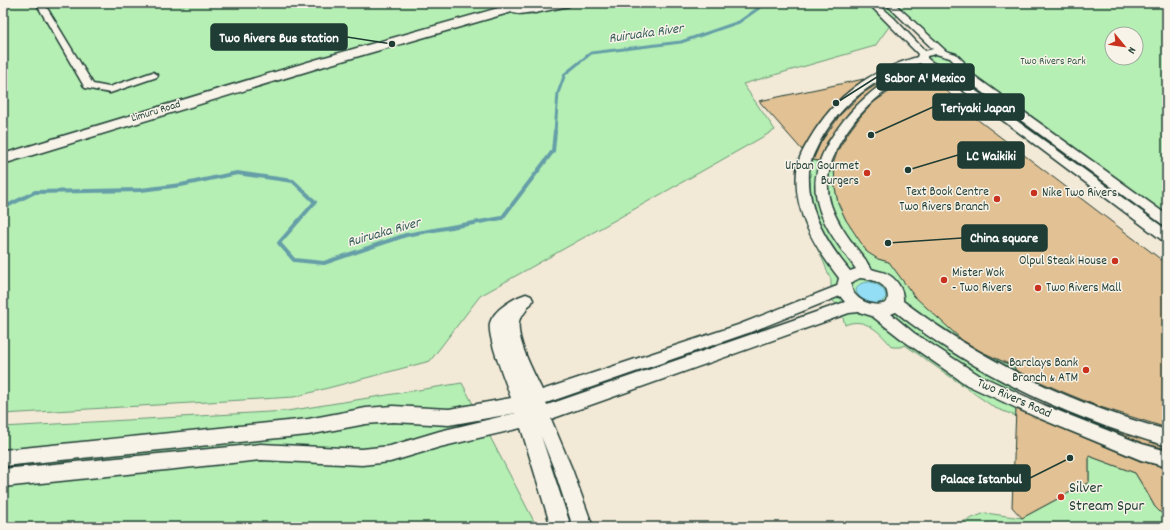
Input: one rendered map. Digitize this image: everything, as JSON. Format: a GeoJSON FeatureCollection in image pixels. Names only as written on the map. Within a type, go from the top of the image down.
{"type":"FeatureCollection","features":[{"type":"Feature","properties":{"kind":"main road","name":"Limuru Road"},"geometry":{"type":"LineString","coordinates":[[3,159],[309,66],[530,3]]}},
{"type":"Feature","properties":{"kind":"main road","name":"Limuru Road"},"geometry":{"type":"LineString","coordinates":[[393,42],[510,8],[547,3]]}},
{"type":"Feature","properties":{"kind":"main road","name":"Limuru Road"},"geometry":{"type":"LineString","coordinates":[[309,66],[335,56],[483,9],[565,3]]}},
{"type":"Feature","properties":{"kind":"street"},"geometry":{"type":"LineString","coordinates":[[40,3],[90,86],[110,90],[154,75]]}},
{"type":"Feature","properties":{"kind":"street"},"geometry":{"type":"LineString","coordinates":[[872,3],[891,20],[922,56],[936,68],[1167,236]]}},
{"type":"Feature","properties":{"kind":"street"},"geometry":{"type":"LineString","coordinates":[[889,3],[942,52],[956,59],[959,62],[958,66],[955,67]]}},
{"type":"Feature","properties":{"kind":"street"},"geometry":{"type":"LineString","coordinates":[[3,458],[308,427],[366,416],[393,414],[449,417],[531,410],[586,384],[743,329],[845,284],[852,274],[867,273],[880,277],[890,284],[895,290],[896,297],[895,303],[891,308],[876,311],[859,306],[852,302],[845,284],[809,216],[804,192],[803,169],[810,146],[828,122],[859,88],[931,51],[942,52]]}},
{"type":"Feature","properties":{"kind":"street"},"geometry":{"type":"LineString","coordinates":[[867,273],[853,255],[829,216],[822,194],[822,174],[826,156],[856,114],[891,83],[915,70],[955,67],[1167,221]]}},
{"type":"Feature","properties":{"kind":"street"},"geometry":{"type":"LineString","coordinates":[[1009,120],[1022,116]]}},
{"type":"Feature","properties":{"kind":"street"},"geometry":{"type":"LineString","coordinates":[[561,527],[544,471],[531,410],[511,335],[511,319],[526,300],[508,310],[498,322],[498,336],[531,410],[563,469],[583,527]]}},
{"type":"Feature","properties":{"kind":"street","name":"Two Rivers Road"},"geometry":{"type":"LineString","coordinates":[[895,303],[923,326],[973,358],[1040,392],[1135,430],[1167,438]]}},
{"type":"Feature","properties":{"kind":"street"},"geometry":{"type":"LineString","coordinates":[[3,478],[261,452],[362,457],[390,454],[531,410],[609,392],[774,332],[848,307],[859,306]]}},
{"type":"Feature","properties":{"kind":"street","name":"Two Rivers Road"},"geometry":{"type":"LineString","coordinates":[[876,311],[908,337],[973,380],[1040,411],[1141,452],[1167,459]]}},
{"type":"Feature","properties":{"kind":"green space","name":"Two Rivers Park"},"geometry":{"type":"Polygon","coordinates":[[[3,3],[1167,3],[1167,222],[1079,157],[957,61],[956,65],[939,68],[923,57],[937,52],[899,13],[875,46],[743,84],[775,130],[480,296],[430,361],[294,397],[3,414],[3,3]]]}},
{"type":"Feature","properties":{"kind":"green space"},"geometry":{"type":"Polygon","coordinates":[[[798,158],[834,164],[835,187],[838,203],[846,220],[878,259],[889,262],[962,340],[989,356],[1015,367],[1016,416],[995,408],[905,345],[900,347],[892,347],[883,336],[872,327],[859,323],[845,325],[840,307],[828,297],[818,293],[831,288],[831,280],[822,258],[804,223],[796,186],[798,158]]]}},
{"type":"Feature","properties":{"kind":"green space"},"geometry":{"type":"Polygon","coordinates":[[[462,383],[537,527],[3,527],[3,427],[287,411],[462,383]]]}},
{"type":"Feature","properties":{"kind":"green space"},"geometry":{"type":"Polygon","coordinates":[[[1089,456],[1135,473],[1155,507],[1167,519],[1167,527],[949,527],[985,513],[1022,518],[1089,482],[1089,456]]]}},
{"type":"Feature","properties":{"kind":"water"},"geometry":{"type":"Polygon","coordinates":[[[871,282],[883,289],[886,297],[882,302],[866,302],[858,295],[856,291],[859,285],[871,282]]]}},
{"type":"Feature","properties":{"kind":"building","name":"Two Rivers Mall"},"geometry":{"type":"Polygon","coordinates":[[[925,73],[932,76],[953,97],[957,97],[973,109],[965,110],[1167,264],[1167,428],[1097,406],[1063,392],[1029,377],[1015,370],[1015,367],[980,351],[962,340],[914,296],[889,262],[878,259],[867,252],[846,220],[838,203],[833,164],[838,150],[848,133],[874,102],[905,81],[925,73]]]}},
{"type":"Feature","properties":{"kind":"building"},"geometry":{"type":"Polygon","coordinates":[[[864,79],[841,97],[829,110],[818,124],[802,150],[759,101],[864,79]]]}},
{"type":"Feature","properties":{"kind":"building"},"geometry":{"type":"Polygon","coordinates":[[[886,79],[850,111],[827,142],[819,161],[813,160],[821,142],[840,115],[863,93],[886,79]]]}},
{"type":"Feature","properties":{"kind":"building"},"geometry":{"type":"Polygon","coordinates":[[[1016,409],[1140,461],[1167,468],[1167,519],[1155,507],[1135,473],[1089,456],[1089,482],[1022,518],[1012,507],[1016,409]]]}},
{"type":"Feature","properties":{"kind":"building"},"geometry":{"type":"Polygon","coordinates":[[[1097,424],[1167,447],[1167,449],[1142,443],[1097,424]]]}},
{"type":"Feature","properties":{"kind":"waterway","name":"Ruiruaka River"},"geometry":{"type":"LineString","coordinates":[[555,132],[558,93],[565,74],[591,53],[681,42],[739,22],[766,3]]}},
{"type":"Feature","properties":{"kind":"waterway","name":"Ruiruaka River"},"geometry":{"type":"LineString","coordinates":[[3,208],[35,192],[141,190],[181,185],[237,173],[293,181],[315,202],[279,243],[294,260],[324,263],[406,235],[502,218],[553,151],[555,131]]}},
{"type":"Feature","properties":{"kind":"place","name":"Two Rivers Bus station"},"geometry":{"type":"Point","coordinates":[392,44]}},
{"type":"Feature","properties":{"kind":"place","name":"Sabor A' Mexico"},"geometry":{"type":"Point","coordinates":[836,103]}},
{"type":"Feature","properties":{"kind":"place","name":"Teriyaki Japan"},"geometry":{"type":"Point","coordinates":[871,135]}},
{"type":"Feature","properties":{"kind":"place","name":"LC Waikiki"},"geometry":{"type":"Point","coordinates":[908,170]}},
{"type":"Feature","properties":{"kind":"place","name":"Urban Gourmet Burgers"},"geometry":{"type":"Point","coordinates":[867,173]}},
{"type":"Feature","properties":{"kind":"place","name":"Nike Two Rivers"},"geometry":{"type":"Point","coordinates":[1034,193]}},
{"type":"Feature","properties":{"kind":"place","name":"Text Book Centre Two Rivers Branch"},"geometry":{"type":"Point","coordinates":[997,199]}},
{"type":"Feature","properties":{"kind":"place","name":"China square"},"geometry":{"type":"Point","coordinates":[888,243]}},
{"type":"Feature","properties":{"kind":"place","name":"Olpul Steak House"},"geometry":{"type":"Point","coordinates":[1115,261]}},
{"type":"Feature","properties":{"kind":"place","name":"Mister Wok - Two Rivers"},"geometry":{"type":"Point","coordinates":[944,280]}},
{"type":"Feature","properties":{"kind":"place","name":"Two Rivers Mall"},"geometry":{"type":"Point","coordinates":[1038,288]}},
{"type":"Feature","properties":{"kind":"place","name":"Barclays Bank Branch & ATM"},"geometry":{"type":"Point","coordinates":[1086,370]}},
{"type":"Feature","properties":{"kind":"place","name":"Palace Istanbul"},"geometry":{"type":"Point","coordinates":[1070,458]}},
{"type":"Feature","properties":{"kind":"place","name":"Silver Stream Spur"},"geometry":{"type":"Point","coordinates":[1061,497]}}]}
